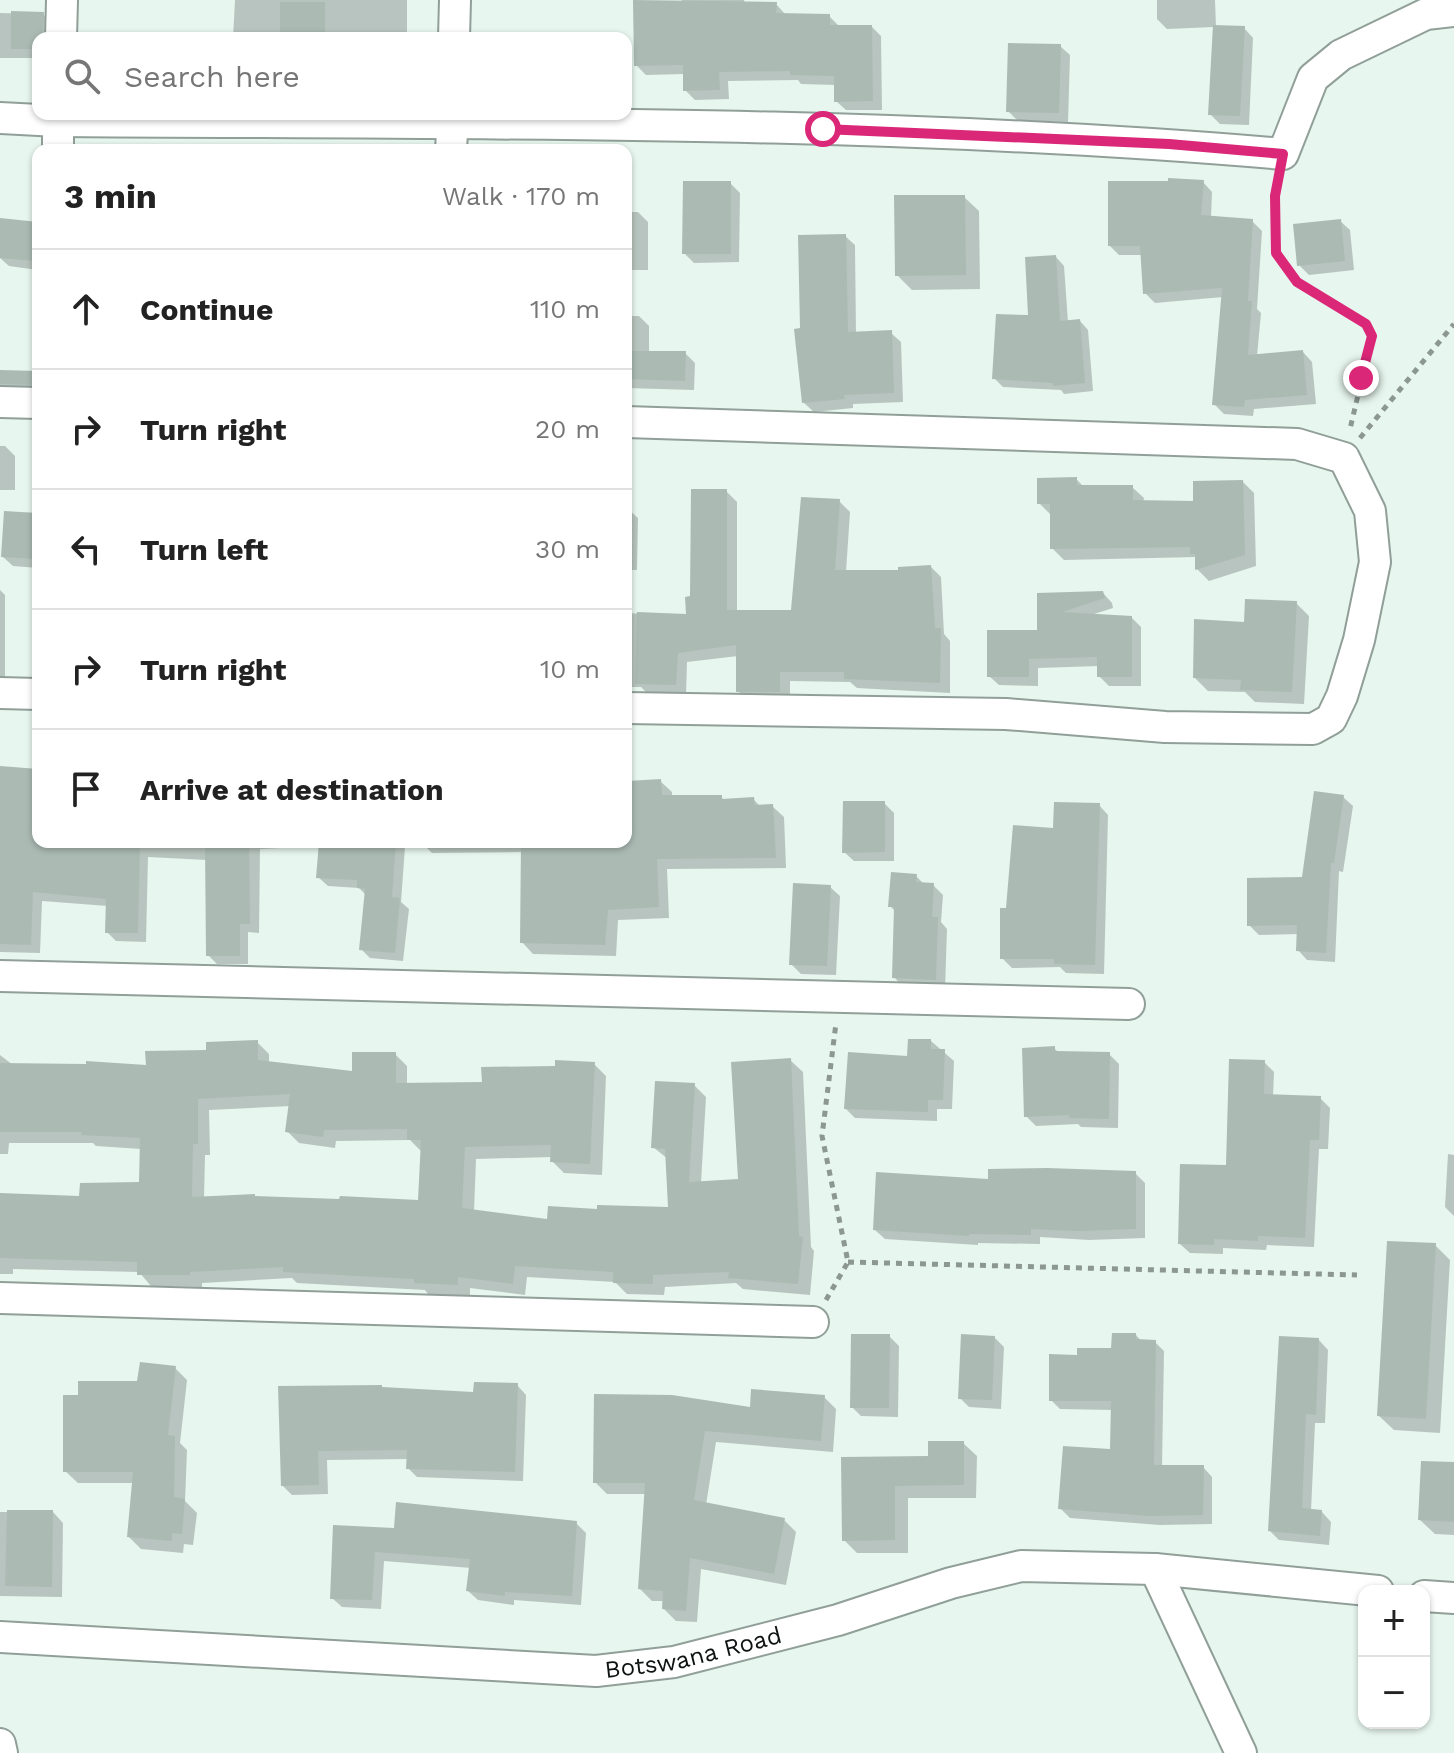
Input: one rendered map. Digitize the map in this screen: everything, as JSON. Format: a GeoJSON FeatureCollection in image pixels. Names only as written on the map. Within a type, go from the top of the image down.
{"type":"FeatureCollection","features":[{"type":"Feature","properties":{"kind":"street"},"geometry":{"type":"LineString","coordinates":[[61,32],[62,0]]}},
{"type":"Feature","properties":{"kind":"street"},"geometry":{"type":"LineString","coordinates":[[454,32],[455,0]]}},
{"type":"Feature","properties":{"kind":"street"},"geometry":{"type":"LineString","coordinates":[[0,118],[58,128],[914,132],[1169,144],[1283,154],[1313,78],[1341,55],[1426,14],[1454,11]]}},
{"type":"Feature","properties":{"kind":"street"},"geometry":{"type":"LineString","coordinates":[[0,402],[32,403]]}},
{"type":"Feature","properties":{"kind":"street"},"geometry":{"type":"LineString","coordinates":[[632,422],[1297,444],[1344,458],[1370,511],[1375,562],[1359,640],[1342,696],[1331,719],[1313,729],[1165,727],[1006,714],[632,708]]}},
{"type":"Feature","properties":{"kind":"street"},"geometry":{"type":"LineString","coordinates":[[0,693],[32,694]]}},
{"type":"Feature","properties":{"kind":"street"},"geometry":{"type":"LineString","coordinates":[[0,976],[1129,1004]]}},
{"type":"Feature","properties":{"kind":"street"},"geometry":{"type":"LineString","coordinates":[[0,1298],[813,1322]]}},
{"type":"Feature","properties":{"kind":"street","name":"Botswana Road"},"geometry":{"type":"LineString","coordinates":[[0,1637],[596,1671],[674,1662],[838,1620],[951,1583],[1021,1566],[1155,1569],[1358,1589]]}},
{"type":"Feature","properties":{"kind":"street"},"geometry":{"type":"LineString","coordinates":[[1155,1569],[1241,1753]]}},
{"type":"Feature","properties":{"kind":"street"},"geometry":{"type":"LineString","coordinates":[[1430,1596],[1454,1598]]}},
{"type":"Feature","properties":{"kind":"street"},"geometry":{"type":"LineString","coordinates":[[0,1744],[2,1753]]}},
{"type":"Feature","properties":{"kind":"path"},"geometry":{"type":"LineString","coordinates":[[1283,154],[1275,196],[1276,253],[1297,282],[1366,324],[1372,336],[1344,458]]}},
{"type":"Feature","properties":{"kind":"path"},"geometry":{"type":"LineString","coordinates":[[1344,458],[1454,324]]}},
{"type":"Feature","properties":{"kind":"path"},"geometry":{"type":"LineString","coordinates":[[813,1322],[848,1262],[822,1136],[838,998]]}},
{"type":"Feature","properties":{"kind":"path"},"geometry":{"type":"LineString","coordinates":[[848,1262],[1357,1275]]}},
{"type":"Feature","properties":{"kind":"building"},"geometry":{"type":"Polygon","coordinates":[[[633,0],[777,2],[776,13],[830,14],[830,25],[872,25],[873,101],[834,102],[834,76],[790,75],[790,71],[719,72],[720,90],[683,91],[683,65],[634,66],[633,0]]]}},
{"type":"Feature","properties":{"kind":"building"},"geometry":{"type":"Polygon","coordinates":[[[280,2],[325,2],[325,32],[280,32],[280,2]]]}},
{"type":"Feature","properties":{"kind":"building"},"geometry":{"type":"Polygon","coordinates":[[[11,11],[44,12],[43,32],[32,32],[32,49],[11,49],[11,11]]]}},
{"type":"Feature","properties":{"kind":"building"},"geometry":{"type":"Polygon","coordinates":[[[1213,25],[1245,26],[1240,116],[1208,115],[1213,25]]]}},
{"type":"Feature","properties":{"kind":"building"},"geometry":{"type":"Polygon","coordinates":[[[1008,43],[1061,44],[1059,113],[1006,112],[1008,43]]]}},
{"type":"Feature","properties":{"kind":"building"},"geometry":{"type":"Polygon","coordinates":[[[1168,178],[1204,180],[1201,215],[1253,219],[1248,355],[1303,350],[1307,395],[1245,400],[1244,407],[1212,405],[1222,288],[1143,294],[1140,246],[1108,246],[1108,181],[1168,181],[1168,178]]]}},
{"type":"Feature","properties":{"kind":"building"},"geometry":{"type":"Polygon","coordinates":[[[683,181],[731,181],[731,254],[682,254],[683,181]]]}},
{"type":"Feature","properties":{"kind":"building"},"geometry":{"type":"Polygon","coordinates":[[[894,195],[965,195],[966,275],[895,276],[894,195]]]}},
{"type":"Feature","properties":{"kind":"building"},"geometry":{"type":"Polygon","coordinates":[[[0,218],[32,221],[32,261],[0,258],[0,218]]]}},
{"type":"Feature","properties":{"kind":"building"},"geometry":{"type":"Polygon","coordinates":[[[1341,219],[1345,261],[1297,266],[1293,224],[1341,219]]]}},
{"type":"Feature","properties":{"kind":"building"},"geometry":{"type":"Polygon","coordinates":[[[846,234],[848,332],[892,330],[894,393],[844,395],[845,399],[802,403],[794,329],[800,328],[798,235],[846,234]]]}},
{"type":"Feature","properties":{"kind":"building"},"geometry":{"type":"Polygon","coordinates":[[[1056,255],[1060,321],[1080,319],[1085,383],[1053,386],[1053,383],[992,379],[996,314],[1028,315],[1025,257],[1056,255]]]}},
{"type":"Feature","properties":{"kind":"building"},"geometry":{"type":"Polygon","coordinates":[[[632,351],[686,351],[685,381],[632,379],[632,351]]]}},
{"type":"Feature","properties":{"kind":"building"},"geometry":{"type":"Polygon","coordinates":[[[0,370],[32,371],[32,385],[0,384],[0,370]]]}},
{"type":"Feature","properties":{"kind":"building"},"geometry":{"type":"Polygon","coordinates":[[[1077,477],[1077,485],[1133,485],[1133,500],[1193,501],[1193,481],[1243,480],[1245,555],[1195,570],[1195,554],[1190,554],[1190,547],[1050,549],[1050,504],[1037,504],[1037,478],[1077,477]]]}},
{"type":"Feature","properties":{"kind":"building"},"geometry":{"type":"Polygon","coordinates":[[[691,489],[727,489],[727,610],[791,610],[801,497],[840,499],[835,570],[898,570],[898,567],[931,565],[935,628],[941,628],[940,683],[844,679],[844,672],[780,672],[780,692],[736,692],[736,645],[678,653],[676,685],[635,684],[637,612],[686,614],[685,597],[690,596],[691,489]]]}},
{"type":"Feature","properties":{"kind":"building"},"geometry":{"type":"Polygon","coordinates":[[[4,511],[32,513],[32,559],[1,557],[4,511]]]}},
{"type":"Feature","properties":{"kind":"building"},"geometry":{"type":"Polygon","coordinates":[[[1103,591],[1105,598],[1062,612],[1132,616],[1132,677],[1097,677],[1097,657],[1029,659],[1029,677],[987,677],[987,630],[1037,630],[1037,593],[1103,591]]]}},
{"type":"Feature","properties":{"kind":"building"},"geometry":{"type":"Polygon","coordinates":[[[1245,599],[1297,601],[1292,692],[1240,690],[1241,680],[1193,678],[1194,619],[1244,622],[1245,599]]]}},
{"type":"Feature","properties":{"kind":"building"},"geometry":{"type":"Polygon","coordinates":[[[0,766],[32,769],[32,848],[140,848],[138,933],[105,933],[106,899],[33,892],[31,945],[0,944],[0,766]]]}},
{"type":"Feature","properties":{"kind":"building"},"geometry":{"type":"Polygon","coordinates":[[[661,779],[662,795],[722,795],[722,799],[754,797],[755,805],[773,804],[776,858],[657,859],[659,907],[608,910],[605,945],[520,943],[521,848],[632,848],[632,781],[661,779]]]}},
{"type":"Feature","properties":{"kind":"building"},"geometry":{"type":"Polygon","coordinates":[[[1314,791],[1344,795],[1334,863],[1331,863],[1326,953],[1296,951],[1297,925],[1247,926],[1247,878],[1302,877],[1314,791]]]}},
{"type":"Feature","properties":{"kind":"building"},"geometry":{"type":"Polygon","coordinates":[[[843,801],[885,801],[885,852],[842,853],[843,801]]]}},
{"type":"Feature","properties":{"kind":"building"},"geometry":{"type":"Polygon","coordinates":[[[1054,802],[1100,803],[1095,965],[1054,964],[1054,959],[1000,959],[1000,908],[1006,908],[1013,825],[1053,828],[1054,802]]]}},
{"type":"Feature","properties":{"kind":"building"},"geometry":{"type":"Polygon","coordinates":[[[205,848],[249,848],[250,924],[240,924],[240,956],[206,956],[205,848]]]}},
{"type":"Feature","properties":{"kind":"building"},"geometry":{"type":"Polygon","coordinates":[[[318,848],[396,848],[392,897],[400,898],[395,953],[359,950],[365,889],[357,888],[357,880],[316,878],[318,848]]]}},
{"type":"Feature","properties":{"kind":"building"},"geometry":{"type":"Polygon","coordinates":[[[891,872],[917,874],[916,882],[934,883],[932,917],[938,917],[936,980],[892,978],[894,907],[888,907],[891,872]]]}},
{"type":"Feature","properties":{"kind":"building"},"geometry":{"type":"Polygon","coordinates":[[[793,883],[831,885],[827,966],[789,965],[793,883]]]}},
{"type":"Feature","properties":{"kind":"building"},"geometry":{"type":"Polygon","coordinates":[[[908,1039],[931,1039],[931,1049],[945,1049],[943,1100],[928,1100],[928,1112],[844,1109],[848,1052],[907,1056],[908,1039]]]}},
{"type":"Feature","properties":{"kind":"building"},"geometry":{"type":"Polygon","coordinates":[[[258,1040],[258,1060],[352,1071],[352,1052],[396,1052],[396,1083],[482,1082],[481,1067],[555,1066],[555,1060],[595,1062],[590,1164],[550,1162],[551,1145],[465,1147],[462,1208],[547,1219],[548,1206],[597,1209],[597,1205],[668,1207],[665,1149],[651,1148],[655,1081],[695,1083],[689,1182],[738,1179],[731,1062],[791,1058],[799,1236],[803,1237],[798,1284],[728,1278],[729,1272],[653,1275],[653,1284],[613,1283],[613,1272],[515,1266],[513,1284],[458,1277],[458,1285],[414,1283],[414,1279],[283,1272],[283,1267],[190,1272],[190,1275],[137,1275],[137,1262],[0,1258],[0,1193],[79,1196],[80,1183],[139,1182],[140,1138],[81,1135],[82,1132],[0,1132],[0,1063],[86,1064],[86,1061],[146,1065],[145,1051],[206,1050],[206,1042],[258,1040]],[[290,1094],[198,1099],[198,1144],[193,1144],[192,1197],[255,1194],[418,1200],[421,1140],[407,1140],[407,1129],[324,1130],[323,1137],[285,1132],[290,1094]]]}},
{"type":"Feature","properties":{"kind":"building"},"geometry":{"type":"Polygon","coordinates":[[[1055,1046],[1055,1051],[1110,1052],[1109,1119],[1069,1118],[1069,1115],[1024,1117],[1022,1048],[1055,1046]]]}},
{"type":"Feature","properties":{"kind":"building"},"geometry":{"type":"Polygon","coordinates":[[[1229,1059],[1265,1060],[1264,1094],[1321,1096],[1319,1140],[1310,1140],[1305,1238],[1258,1236],[1258,1241],[1214,1239],[1214,1245],[1178,1244],[1180,1164],[1226,1165],[1229,1059]]]}},
{"type":"Feature","properties":{"kind":"building"},"geometry":{"type":"Polygon","coordinates":[[[988,1169],[1136,1171],[1136,1229],[1031,1229],[1031,1235],[969,1236],[873,1230],[876,1172],[988,1179],[988,1169]]]}},
{"type":"Feature","properties":{"kind":"building"},"geometry":{"type":"Polygon","coordinates":[[[1387,1241],[1436,1243],[1426,1419],[1377,1416],[1387,1241]]]}},
{"type":"Feature","properties":{"kind":"building"},"geometry":{"type":"Polygon","coordinates":[[[1112,1333],[1136,1333],[1136,1339],[1156,1340],[1154,1465],[1204,1465],[1203,1515],[1149,1516],[1058,1509],[1063,1446],[1110,1449],[1111,1401],[1049,1401],[1049,1354],[1077,1355],[1077,1348],[1111,1348],[1112,1333]]]}},
{"type":"Feature","properties":{"kind":"building"},"geometry":{"type":"Polygon","coordinates":[[[851,1334],[890,1334],[889,1408],[850,1408],[851,1334]]]}},
{"type":"Feature","properties":{"kind":"building"},"geometry":{"type":"Polygon","coordinates":[[[961,1334],[995,1336],[992,1400],[958,1399],[961,1334]]]}},
{"type":"Feature","properties":{"kind":"building"},"geometry":{"type":"Polygon","coordinates":[[[1279,1336],[1319,1338],[1316,1415],[1306,1414],[1302,1508],[1322,1510],[1320,1536],[1268,1531],[1279,1336]]]}},
{"type":"Feature","properties":{"kind":"building"},"geometry":{"type":"Polygon","coordinates":[[[140,1362],[176,1366],[168,1435],[175,1436],[174,1497],[185,1499],[182,1534],[172,1533],[172,1541],[127,1537],[133,1472],[63,1472],[63,1395],[78,1395],[78,1381],[137,1381],[140,1362]]]}},
{"type":"Feature","properties":{"kind":"building"},"geometry":{"type":"Polygon","coordinates":[[[474,1382],[518,1383],[515,1472],[406,1469],[407,1450],[318,1451],[319,1485],[281,1486],[278,1386],[382,1385],[473,1392],[474,1382]]]}},
{"type":"Feature","properties":{"kind":"building"},"geometry":{"type":"Polygon","coordinates":[[[751,1389],[825,1395],[821,1441],[705,1431],[694,1500],[785,1518],[774,1574],[690,1558],[686,1611],[662,1609],[663,1591],[638,1589],[645,1483],[593,1483],[594,1394],[672,1395],[750,1407],[751,1389]]]}},
{"type":"Feature","properties":{"kind":"building"},"geometry":{"type":"Polygon","coordinates":[[[928,1441],[964,1441],[964,1485],[895,1486],[895,1540],[842,1541],[841,1457],[928,1456],[928,1441]]]}},
{"type":"Feature","properties":{"kind":"building"},"geometry":{"type":"Polygon","coordinates":[[[1421,1461],[1454,1462],[1454,1522],[1418,1520],[1421,1461]]]}},
{"type":"Feature","properties":{"kind":"building"},"geometry":{"type":"Polygon","coordinates":[[[396,1502],[577,1521],[572,1596],[505,1592],[505,1596],[466,1591],[470,1559],[375,1552],[372,1600],[330,1599],[333,1525],[394,1528],[396,1502]]]}},
{"type":"Feature","properties":{"kind":"building"},"geometry":{"type":"Polygon","coordinates":[[[7,1510],[53,1510],[52,1587],[5,1586],[7,1510]]]}},
{"type":"Feature","properties":{"kind":"route"},"geometry":{"type":"LineString","coordinates":[[823,129],[1169,144],[1283,154],[1275,196],[1276,253],[1297,282],[1366,324],[1372,336],[1361,378]]}}]}
